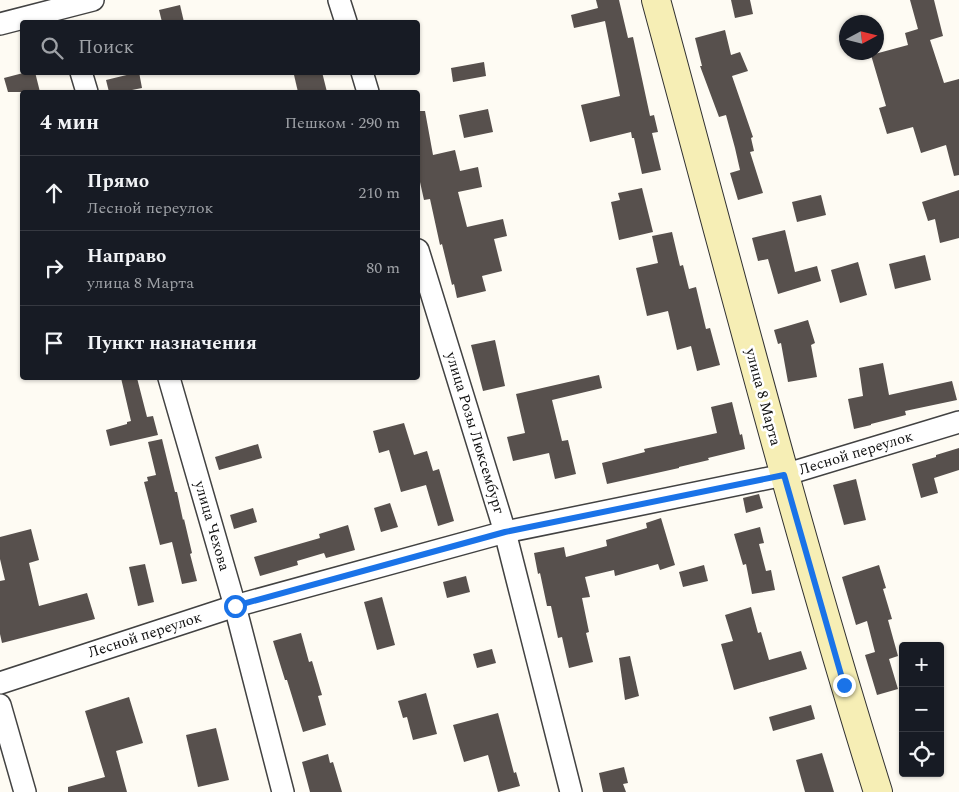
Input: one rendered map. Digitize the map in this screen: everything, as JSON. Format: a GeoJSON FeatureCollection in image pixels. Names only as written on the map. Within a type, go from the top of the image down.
{"type":"FeatureCollection","features":[{"type":"Feature","properties":{"kind":"main road","name":"улица 8 Марта"},"geometry":{"type":"LineString","coordinates":[[656,0],[784,475],[844,685],[878,792]]}},
{"type":"Feature","properties":{"kind":"street"},"geometry":{"type":"LineString","coordinates":[[0,24],[63,10],[93,0]]}},
{"type":"Feature","properties":{"kind":"street"},"geometry":{"type":"LineString","coordinates":[[339,0],[345,20]]}},
{"type":"Feature","properties":{"kind":"street"},"geometry":{"type":"LineString","coordinates":[[83,75],[86,90]]}},
{"type":"Feature","properties":{"kind":"street"},"geometry":{"type":"LineString","coordinates":[[363,75],[367,90]]}},
{"type":"Feature","properties":{"kind":"street","name":"улица Розы Люксембург"},"geometry":{"type":"LineString","coordinates":[[420,256],[505,532],[572,792]]}},
{"type":"Feature","properties":{"kind":"street","name":"улица Чехова"},"geometry":{"type":"LineString","coordinates":[[170,380],[235,606],[283,792]]}},
{"type":"Feature","properties":{"kind":"street","name":"Лесной переулок"},"geometry":{"type":"LineString","coordinates":[[0,682],[235,606],[505,532],[784,475],[959,422]]}},
{"type":"Feature","properties":{"kind":"street"},"geometry":{"type":"LineString","coordinates":[[0,705],[25,792]]}},
{"type":"Feature","properties":{"kind":"building"},"geometry":{"type":"Polygon","coordinates":[[[596,0],[619,0],[628,38],[633,37],[650,116],[654,115],[658,132],[652,133],[661,170],[642,174],[631,132],[590,142],[581,105],[620,96],[605,21],[574,28],[571,15],[598,8],[596,0]]]}},
{"type":"Feature","properties":{"kind":"building"},"geometry":{"type":"Polygon","coordinates":[[[731,0],[750,0],[753,14],[735,18],[731,0]]]}},
{"type":"Feature","properties":{"kind":"building"},"geometry":{"type":"Polygon","coordinates":[[[910,0],[934,0],[943,36],[930,40],[944,83],[959,79],[959,175],[954,176],[946,145],[921,153],[913,127],[887,134],[879,108],[886,106],[872,60],[884,60],[884,51],[908,45],[905,33],[918,29],[910,0]]]}},
{"type":"Feature","properties":{"kind":"building"},"geometry":{"type":"Polygon","coordinates":[[[180,5],[184,20],[162,20],[159,10],[180,5]]]}},
{"type":"Feature","properties":{"kind":"building"},"geometry":{"type":"Polygon","coordinates":[[[725,30],[731,55],[740,52],[748,71],[732,76],[753,137],[751,138],[754,151],[750,152],[763,193],[738,200],[730,173],[740,170],[735,148],[726,115],[719,117],[700,66],[702,66],[695,38],[725,30]]]}},
{"type":"Feature","properties":{"kind":"building"},"geometry":{"type":"Polygon","coordinates":[[[484,62],[486,76],[453,82],[451,68],[484,62]]]}},
{"type":"Feature","properties":{"kind":"building"},"geometry":{"type":"Polygon","coordinates":[[[20,74],[36,75],[40,90],[8,92],[4,78],[20,74]]]}},
{"type":"Feature","properties":{"kind":"building"},"geometry":{"type":"Polygon","coordinates":[[[127,75],[140,75],[142,88],[108,90],[106,80],[127,75]]]}},
{"type":"Feature","properties":{"kind":"building"},"geometry":{"type":"Polygon","coordinates":[[[294,75],[323,75],[326,90],[298,90],[294,75]]]}},
{"type":"Feature","properties":{"kind":"building"},"geometry":{"type":"Polygon","coordinates":[[[488,109],[493,132],[464,138],[459,115],[488,109]]]}},
{"type":"Feature","properties":{"kind":"building"},"geometry":{"type":"Polygon","coordinates":[[[420,111],[425,111],[433,155],[455,150],[460,171],[478,167],[482,187],[458,192],[467,227],[503,219],[507,236],[494,239],[502,271],[482,276],[486,291],[457,298],[442,244],[440,245],[430,199],[424,200],[420,182],[420,111]]]}},
{"type":"Feature","properties":{"kind":"building"},"geometry":{"type":"Polygon","coordinates":[[[642,188],[653,232],[619,240],[611,202],[620,200],[618,193],[642,188]]]}},
{"type":"Feature","properties":{"kind":"building"},"geometry":{"type":"Polygon","coordinates":[[[959,190],[959,238],[940,243],[935,219],[928,221],[922,202],[959,190]]]}},
{"type":"Feature","properties":{"kind":"building"},"geometry":{"type":"Polygon","coordinates":[[[821,195],[826,215],[797,222],[792,202],[821,195]]]}},
{"type":"Feature","properties":{"kind":"building"},"geometry":{"type":"Polygon","coordinates":[[[785,230],[795,272],[817,266],[821,281],[778,294],[768,259],[758,261],[752,238],[785,230]]]}},
{"type":"Feature","properties":{"kind":"building"},"geometry":{"type":"Polygon","coordinates":[[[672,232],[680,266],[683,265],[689,289],[696,287],[706,329],[710,328],[720,365],[697,371],[691,346],[677,350],[668,311],[647,316],[636,268],[658,263],[652,236],[672,232]]]}},
{"type":"Feature","properties":{"kind":"building"},"geometry":{"type":"Polygon","coordinates":[[[925,255],[931,280],[895,289],[889,264],[925,255]]]}},
{"type":"Feature","properties":{"kind":"building"},"geometry":{"type":"Polygon","coordinates":[[[858,262],[867,295],[840,303],[831,270],[858,262]]]}},
{"type":"Feature","properties":{"kind":"building"},"geometry":{"type":"Polygon","coordinates":[[[808,320],[815,343],[811,345],[817,377],[788,382],[781,343],[778,344],[774,330],[808,320]]]}},
{"type":"Feature","properties":{"kind":"building"},"geometry":{"type":"Polygon","coordinates":[[[495,340],[505,386],[483,391],[471,345],[495,340]]]}},
{"type":"Feature","properties":{"kind":"building"},"geometry":{"type":"Polygon","coordinates":[[[883,363],[889,395],[952,381],[957,400],[905,411],[906,415],[854,429],[848,399],[863,396],[859,368],[883,363]]]}},
{"type":"Feature","properties":{"kind":"building"},"geometry":{"type":"Polygon","coordinates":[[[599,375],[602,388],[552,400],[562,441],[568,440],[576,474],[555,479],[549,453],[513,461],[507,437],[525,433],[516,394],[599,375]]]}},
{"type":"Feature","properties":{"kind":"building"},"geometry":{"type":"Polygon","coordinates":[[[121,380],[138,380],[147,417],[153,416],[158,435],[110,446],[106,430],[131,421],[121,380]]]}},
{"type":"Feature","properties":{"kind":"building"},"geometry":{"type":"Polygon","coordinates":[[[732,402],[745,449],[708,458],[709,460],[679,468],[607,484],[602,463],[645,452],[644,449],[717,433],[711,407],[732,402]]]}},
{"type":"Feature","properties":{"kind":"building"},"geometry":{"type":"Polygon","coordinates":[[[404,423],[414,455],[427,451],[433,471],[439,469],[454,521],[438,526],[426,485],[401,492],[389,450],[379,453],[373,431],[404,423]]]}},
{"type":"Feature","properties":{"kind":"building"},"geometry":{"type":"Polygon","coordinates":[[[162,439],[175,492],[177,492],[184,519],[197,581],[182,584],[172,542],[160,545],[144,482],[148,481],[147,477],[156,475],[148,442],[162,439]]]}},
{"type":"Feature","properties":{"kind":"building"},"geometry":{"type":"Polygon","coordinates":[[[258,444],[262,458],[219,470],[215,457],[258,444]]]}},
{"type":"Feature","properties":{"kind":"building"},"geometry":{"type":"Polygon","coordinates":[[[959,448],[959,470],[934,478],[938,493],[921,498],[912,464],[959,448]]]}},
{"type":"Feature","properties":{"kind":"building"},"geometry":{"type":"Polygon","coordinates":[[[856,479],[866,520],[844,525],[833,485],[856,479]]]}},
{"type":"Feature","properties":{"kind":"building"},"geometry":{"type":"Polygon","coordinates":[[[759,494],[763,508],[746,513],[743,498],[759,494]]]}},
{"type":"Feature","properties":{"kind":"building"},"geometry":{"type":"Polygon","coordinates":[[[390,503],[398,527],[381,532],[374,508],[390,503]]]}},
{"type":"Feature","properties":{"kind":"building"},"geometry":{"type":"Polygon","coordinates":[[[253,508],[257,522],[234,529],[230,515],[253,508]]]}},
{"type":"Feature","properties":{"kind":"building"},"geometry":{"type":"Polygon","coordinates":[[[661,518],[675,565],[660,570],[658,564],[615,576],[614,570],[585,577],[590,597],[582,598],[589,632],[586,633],[593,662],[569,668],[562,637],[558,638],[551,606],[547,606],[534,553],[564,547],[566,557],[607,546],[606,540],[647,528],[646,523],[661,518]]]}},
{"type":"Feature","properties":{"kind":"building"},"geometry":{"type":"Polygon","coordinates":[[[348,525],[355,550],[326,558],[324,553],[297,561],[298,565],[260,576],[254,557],[320,538],[319,534],[348,525]]]}},
{"type":"Feature","properties":{"kind":"building"},"geometry":{"type":"Polygon","coordinates":[[[760,527],[764,543],[759,544],[766,571],[771,570],[775,590],[752,594],[746,564],[743,565],[734,534],[760,527]]]}},
{"type":"Feature","properties":{"kind":"building"},"geometry":{"type":"Polygon","coordinates":[[[31,529],[39,560],[29,563],[39,606],[87,593],[95,619],[2,643],[0,634],[0,581],[5,580],[0,559],[0,537],[31,529]]]}},
{"type":"Feature","properties":{"kind":"building"},"geometry":{"type":"Polygon","coordinates":[[[145,564],[154,602],[138,606],[129,567],[145,564]]]}},
{"type":"Feature","properties":{"kind":"building"},"geometry":{"type":"Polygon","coordinates":[[[704,565],[708,581],[683,587],[679,572],[704,565]]]}},
{"type":"Feature","properties":{"kind":"building"},"geometry":{"type":"Polygon","coordinates":[[[879,565],[886,588],[883,589],[892,619],[888,620],[898,656],[889,659],[898,689],[877,695],[865,655],[875,652],[867,621],[856,625],[842,577],[879,565]]]}},
{"type":"Feature","properties":{"kind":"building"},"geometry":{"type":"Polygon","coordinates":[[[466,576],[470,592],[447,598],[443,582],[466,576]]]}},
{"type":"Feature","properties":{"kind":"building"},"geometry":{"type":"Polygon","coordinates":[[[382,597],[395,645],[377,650],[364,602],[382,597]]]}},
{"type":"Feature","properties":{"kind":"building"},"geometry":{"type":"Polygon","coordinates":[[[751,607],[758,633],[761,632],[769,660],[801,651],[807,669],[734,690],[721,644],[733,641],[725,615],[751,607]]]}},
{"type":"Feature","properties":{"kind":"building"},"geometry":{"type":"Polygon","coordinates":[[[301,633],[309,662],[312,661],[322,695],[318,696],[326,725],[303,732],[273,641],[301,633]]]}},
{"type":"Feature","properties":{"kind":"building"},"geometry":{"type":"Polygon","coordinates":[[[492,649],[496,663],[477,668],[473,654],[492,649]]]}},
{"type":"Feature","properties":{"kind":"building"},"geometry":{"type":"Polygon","coordinates":[[[630,656],[639,696],[625,700],[619,658],[630,656]]]}},
{"type":"Feature","properties":{"kind":"building"},"geometry":{"type":"Polygon","coordinates":[[[426,693],[437,734],[413,740],[407,717],[403,718],[398,701],[426,693]]]}},
{"type":"Feature","properties":{"kind":"building"},"geometry":{"type":"Polygon","coordinates":[[[129,697],[143,743],[116,751],[127,792],[68,792],[68,787],[105,777],[85,711],[129,697]]]}},
{"type":"Feature","properties":{"kind":"building"},"geometry":{"type":"Polygon","coordinates":[[[811,705],[815,719],[773,731],[769,717],[811,705]]]}},
{"type":"Feature","properties":{"kind":"building"},"geometry":{"type":"Polygon","coordinates":[[[498,713],[514,773],[516,772],[520,786],[498,792],[488,755],[464,762],[453,725],[498,713]]]}},
{"type":"Feature","properties":{"kind":"building"},"geometry":{"type":"Polygon","coordinates":[[[216,728],[229,780],[198,787],[186,735],[216,728]]]}},
{"type":"Feature","properties":{"kind":"building"},"geometry":{"type":"Polygon","coordinates":[[[822,753],[834,792],[805,792],[796,760],[822,753]]]}},
{"type":"Feature","properties":{"kind":"building"},"geometry":{"type":"Polygon","coordinates":[[[328,754],[330,763],[333,762],[342,792],[310,792],[302,762],[328,754]]]}},
{"type":"Feature","properties":{"kind":"building"},"geometry":{"type":"Polygon","coordinates":[[[624,767],[628,783],[623,784],[626,792],[603,792],[599,773],[624,767]]]}},
{"type":"Feature","properties":{"kind":"route"},"geometry":{"type":"LineString","coordinates":[[235,606],[505,532],[784,475],[844,685]]}}]}
